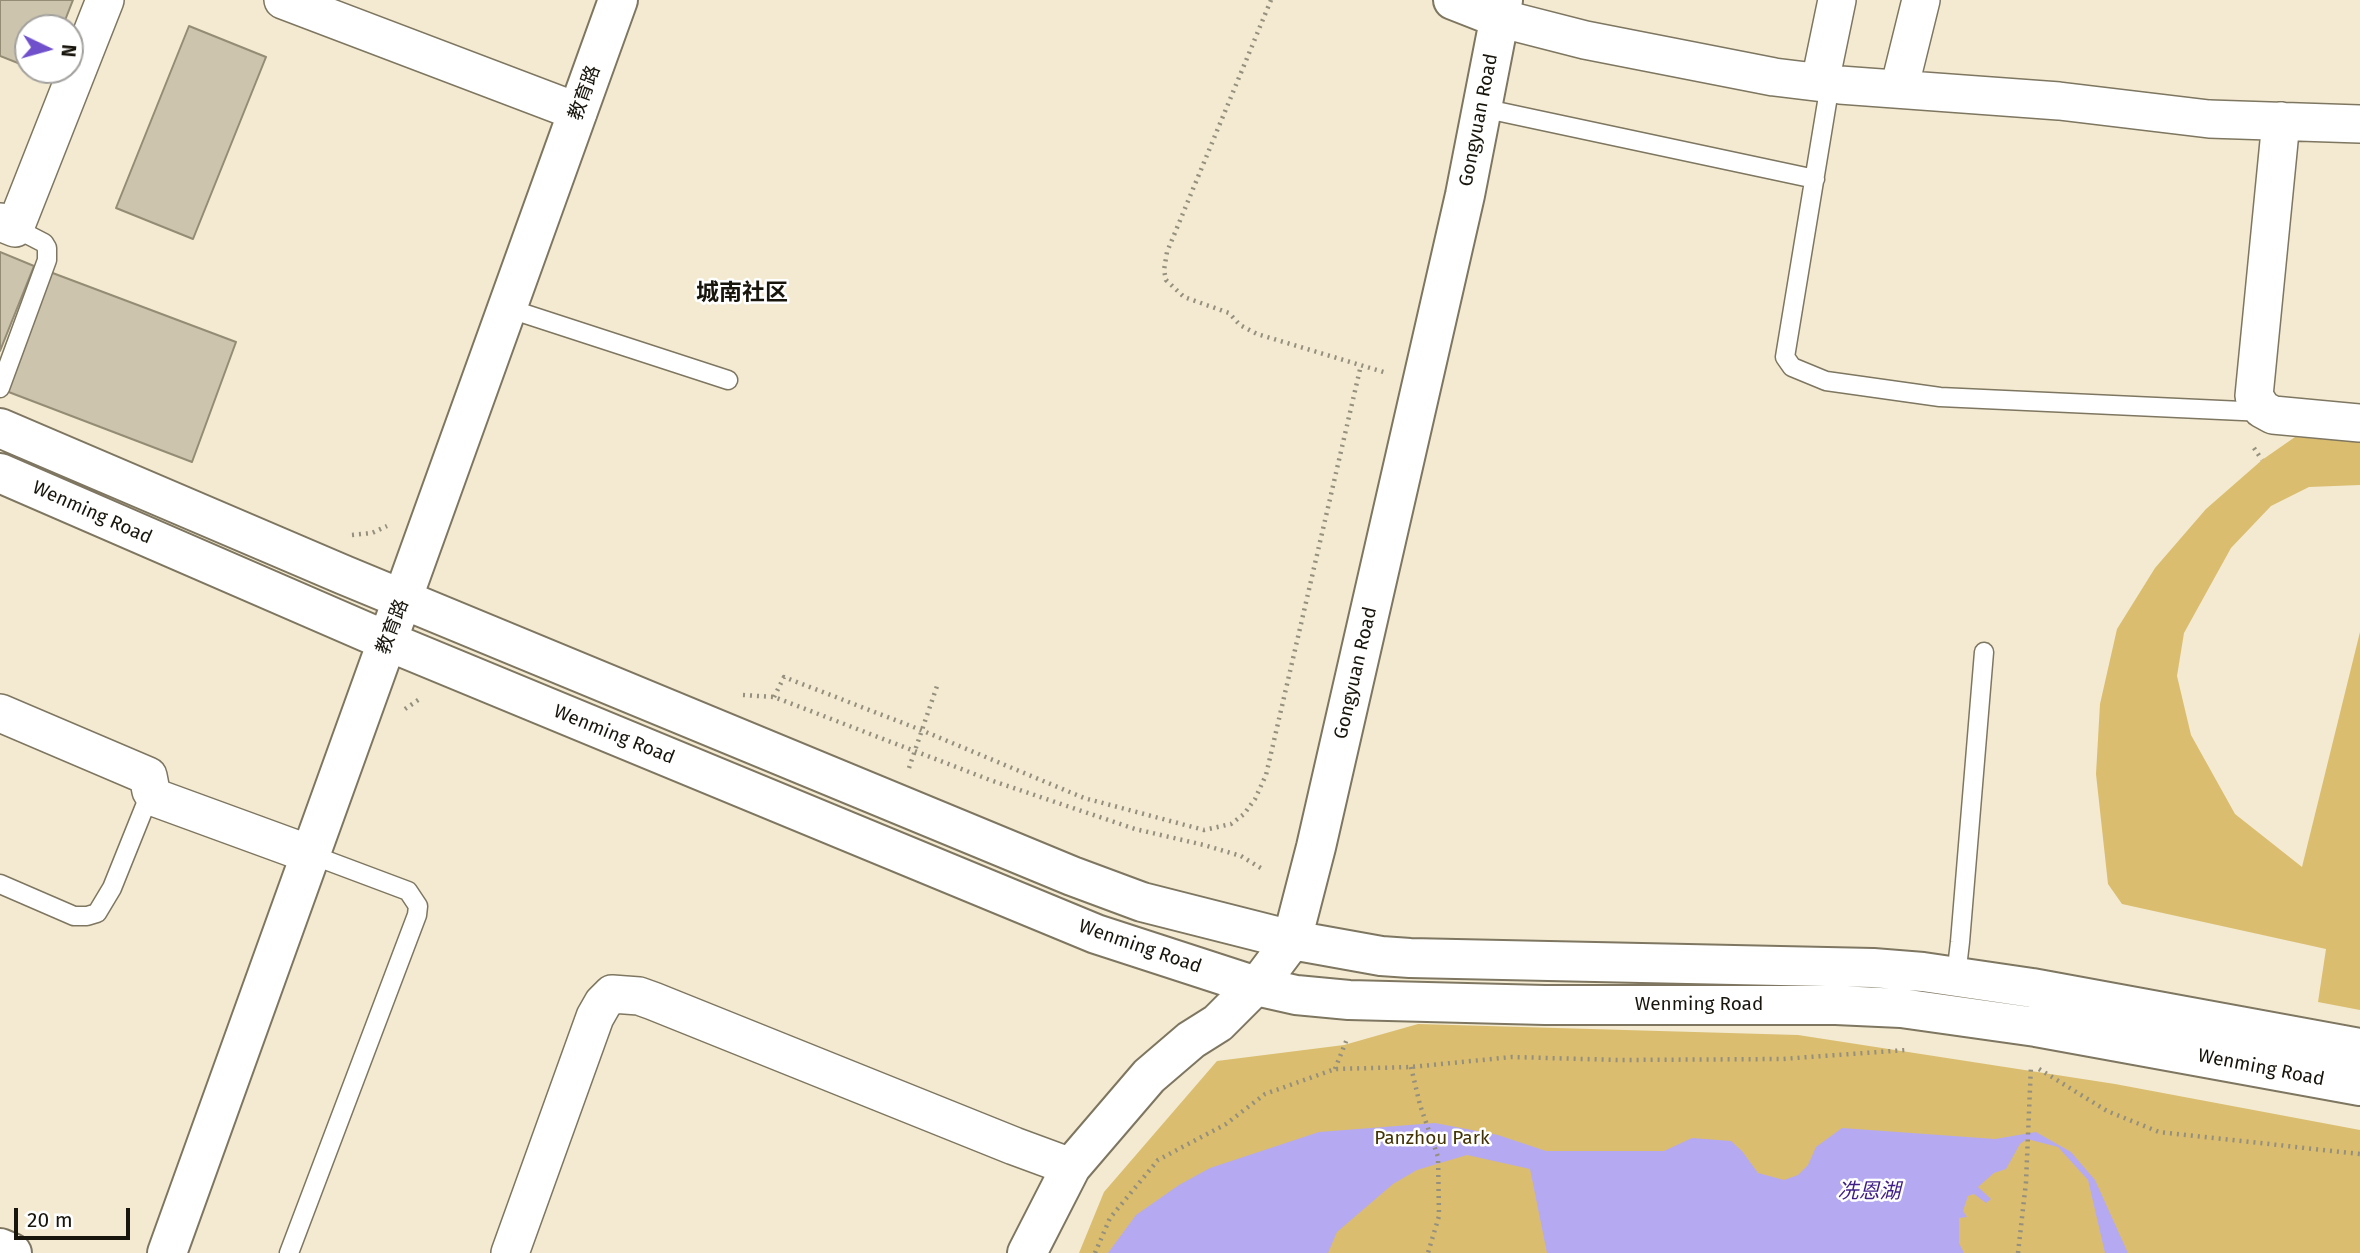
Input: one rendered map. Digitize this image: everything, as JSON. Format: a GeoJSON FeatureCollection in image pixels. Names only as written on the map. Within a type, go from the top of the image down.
{"type":"FeatureCollection","features":[{"type":"Feature","properties":{"kind":"main road","name":"教育路"},"geometry":{"type":"LineString","coordinates":[[167,1253],[618,0]]}},
{"type":"Feature","properties":{"kind":"main road"},"geometry":{"type":"LineString","coordinates":[[1452,0],[1501,9]]}},
{"type":"Feature","properties":{"kind":"main road","name":"Gongyuan Road"},"geometry":{"type":"LineString","coordinates":[[1027,1253],[1071,1167],[1149,1076],[1191,1040],[1218,1024],[1256,986],[1292,940],[1319,834],[1422,383],[1501,9]]}},
{"type":"Feature","properties":{"kind":"main road","name":"Wenming Road"},"geometry":{"type":"LineString","coordinates":[[0,428],[404,599],[1142,902],[1292,940],[1363,954],[1410,958],[1873,968],[1956,976],[2032,988],[2360,1048]]}},
{"type":"Feature","properties":{"kind":"main road","name":"Wenming Road"},"geometry":{"type":"LineString","coordinates":[[0,473],[387,641],[1096,934],[1256,986],[1296,995],[1349,1000],[1545,1005],[1836,1005],[1901,1008],[2036,1027],[2360,1086]]}},
{"type":"Feature","properties":{"kind":"main road"},"geometry":{"type":"LineString","coordinates":[[0,1248],[12,1253]]}},
{"type":"Feature","properties":{"kind":"street"},"geometry":{"type":"LineString","coordinates":[[8,225],[105,0]]}},
{"type":"Feature","properties":{"kind":"street"},"geometry":{"type":"LineString","coordinates":[[283,0],[579,112]]}},
{"type":"Feature","properties":{"kind":"street"},"geometry":{"type":"LineString","coordinates":[[1825,83],[1837,0]]}},
{"type":"Feature","properties":{"kind":"street"},"geometry":{"type":"LineString","coordinates":[[1899,89],[1921,0]]}},
{"type":"Feature","properties":{"kind":"street"},"geometry":{"type":"LineString","coordinates":[[1501,9],[1585,40],[1774,77],[2059,101],[2209,118],[2360,124]]}},
{"type":"Feature","properties":{"kind":"street"},"geometry":{"type":"LineString","coordinates":[[2281,121],[2254,383],[2256,401],[2267,413],[2280,417],[2360,423]]}},
{"type":"Feature","properties":{"kind":"street"},"geometry":{"type":"LineString","coordinates":[[0,713],[148,776],[151,791],[156,798],[312,855]]}},
{"type":"Feature","properties":{"kind":"street"},"geometry":{"type":"LineString","coordinates":[[510,1253],[595,1017],[603,1003],[612,995],[639,996],[653,1001],[1071,1167]]}},
{"type":"Feature","properties":{"kind":"lane"},"geometry":{"type":"LineString","coordinates":[[1825,83],[1815,179],[1785,357],[1787,363],[1815,378],[1836,383],[1940,397],[2267,413]]}},
{"type":"Feature","properties":{"kind":"lane"},"geometry":{"type":"LineString","coordinates":[[1482,108],[1815,179]]}},
{"type":"Feature","properties":{"kind":"lane"},"geometry":{"type":"LineString","coordinates":[[0,388],[47,260],[44,243],[8,225]]}},
{"type":"Feature","properties":{"kind":"lane"},"geometry":{"type":"LineString","coordinates":[[508,308],[728,380]]}},
{"type":"Feature","properties":{"kind":"lane"},"geometry":{"type":"LineString","coordinates":[[1956,976],[1984,652]]}},
{"type":"Feature","properties":{"kind":"lane"},"geometry":{"type":"LineString","coordinates":[[0,884],[74,916],[97,913],[112,888],[151,791]]}},
{"type":"Feature","properties":{"kind":"lane"},"geometry":{"type":"LineString","coordinates":[[289,1253],[417,915],[418,906],[408,891],[312,855]]}},
{"type":"Feature","properties":{"kind":"path"},"geometry":{"type":"LineString","coordinates":[[1271,0],[1167,252],[1164,270],[1166,281],[1184,297],[1229,313],[1240,325],[1257,334],[1422,383]]}},
{"type":"Feature","properties":{"kind":"path"},"geometry":{"type":"LineString","coordinates":[[774,697],[784,677],[1084,798],[1204,830],[1231,824],[1244,814],[1255,799],[1266,775],[1361,365]]}},
{"type":"Feature","properties":{"kind":"path"},"geometry":{"type":"LineString","coordinates":[[347,534],[372,533],[385,527],[393,519]]}},
{"type":"Feature","properties":{"kind":"path"},"geometry":{"type":"LineString","coordinates":[[897,803],[937,686]]}},
{"type":"Feature","properties":{"kind":"path"},"geometry":{"type":"LineString","coordinates":[[732,694],[774,697],[914,752],[1077,811],[1241,856],[1265,870]]}},
{"type":"Feature","properties":{"kind":"path"},"geometry":{"type":"LineString","coordinates":[[401,712],[424,697]]}},
{"type":"Feature","properties":{"kind":"path"},"geometry":{"type":"LineString","coordinates":[[1335,1069],[1349,1035]]}},
{"type":"Feature","properties":{"kind":"path"},"geometry":{"type":"LineString","coordinates":[[1095,1253],[1110,1218],[1158,1160],[1226,1124],[1265,1094],[1335,1069],[1411,1067],[1512,1057],[1619,1060],[1782,1059],[1908,1050]]}},
{"type":"Feature","properties":{"kind":"path"},"geometry":{"type":"LineString","coordinates":[[2018,1253],[2031,1064],[2107,1111],[2159,1132],[2360,1154]]}},
{"type":"Feature","properties":{"kind":"path"},"geometry":{"type":"LineString","coordinates":[[1411,1067],[1420,1105],[1438,1157],[1439,1216],[1428,1253]]}},
{"type":"Feature","properties":{"kind":"green space"},"geometry":{"type":"Polygon","coordinates":[[[2295,437],[2360,442],[2360,485],[2309,487],[2271,506],[2231,548],[2184,633],[2177,676],[2191,735],[2235,814],[2302,867],[2360,632],[2360,1010],[2318,1002],[2326,949],[2122,904],[2108,884],[2096,774],[2100,704],[2117,629],[2155,568],[2206,509],[2262,460],[2295,437]]]}},
{"type":"Feature","properties":{"kind":"green space","name":"Panzhou Park"},"geometry":{"type":"Polygon","coordinates":[[[1418,1024],[1798,1035],[2115,1084],[2360,1130],[2360,1253],[1079,1253],[1104,1192],[1217,1061],[1344,1045],[1418,1024]]]}},
{"type":"Feature","properties":{"kind":"water","name":"冼恩湖"},"geometry":{"type":"Polygon","coordinates":[[[1435,1123],[1498,1135],[1546,1151],[1664,1151],[1692,1138],[1731,1141],[1758,1173],[1784,1180],[1798,1175],[1808,1165],[1816,1147],[1842,1128],[1995,1139],[2036,1132],[2071,1152],[2095,1180],[2128,1253],[2105,1253],[2088,1180],[2058,1147],[2027,1139],[2020,1144],[2006,1169],[1994,1173],[1978,1187],[1991,1199],[1986,1203],[1974,1194],[1968,1196],[1963,1211],[1967,1217],[1959,1218],[1959,1243],[1964,1253],[1547,1253],[1530,1169],[1467,1155],[1417,1170],[1393,1184],[1337,1232],[1328,1253],[1108,1253],[1136,1215],[1179,1185],[1210,1168],[1319,1132],[1435,1123]]]}},
{"type":"Feature","properties":{"kind":"building"},"geometry":{"type":"Polygon","coordinates":[[[0,0],[73,0],[68,14],[14,14],[14,62],[0,56],[0,0]]]}},
{"type":"Feature","properties":{"kind":"building"},"geometry":{"type":"Polygon","coordinates":[[[189,26],[266,57],[193,239],[116,208],[189,26]]]}},
{"type":"Feature","properties":{"kind":"building"},"geometry":{"type":"Polygon","coordinates":[[[0,252],[34,266],[0,351],[0,252]]]}},
{"type":"Feature","properties":{"kind":"building"},"geometry":{"type":"Polygon","coordinates":[[[50,272],[236,342],[192,462],[6,391],[50,272]]]}},
{"type":"Feature","properties":{"kind":"district","name":"城南社区"},"geometry":{"type":"Point","coordinates":[742,294]}}]}
